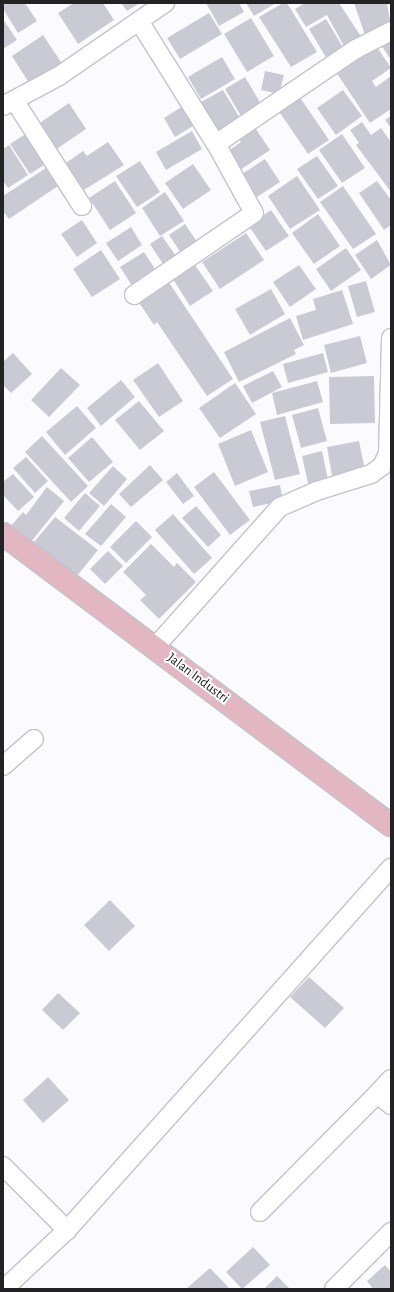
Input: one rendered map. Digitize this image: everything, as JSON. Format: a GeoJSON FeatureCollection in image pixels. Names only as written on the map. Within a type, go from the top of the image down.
{"type":"FeatureCollection","features":[{"type":"Feature","properties":{"kind":"main road","name":"Jalan Industri"},"geometry":{"type":"LineString","coordinates":[[3,534],[156,646],[391,825]]}},
{"type":"Feature","properties":{"kind":"street"},"geometry":{"type":"LineString","coordinates":[[82,206],[8,103],[59,76],[165,3]]}},
{"type":"Feature","properties":{"kind":"street"},"geometry":{"type":"LineString","coordinates":[[134,296],[253,215],[254,209],[216,144],[140,21]]}},
{"type":"Feature","properties":{"kind":"street"},"geometry":{"type":"LineString","coordinates":[[216,144],[356,49],[391,31]]}},
{"type":"Feature","properties":{"kind":"street"},"geometry":{"type":"LineString","coordinates":[[156,646],[280,507],[317,490],[371,474],[382,466],[388,453],[391,338]]}},
{"type":"Feature","properties":{"kind":"street"},"geometry":{"type":"LineString","coordinates":[[3,766],[34,739]]}},
{"type":"Feature","properties":{"kind":"street"},"geometry":{"type":"LineString","coordinates":[[4,1289],[67,1230],[391,868]]}},
{"type":"Feature","properties":{"kind":"street"},"geometry":{"type":"LineString","coordinates":[[260,1212],[384,1099],[391,1079]]}},
{"type":"Feature","properties":{"kind":"street"},"geometry":{"type":"LineString","coordinates":[[3,1166],[67,1230]]}},
{"type":"Feature","properties":{"kind":"street"},"geometry":{"type":"LineString","coordinates":[[334,1289],[391,1232]]}},
{"type":"Feature","properties":{"kind":"building"},"geometry":{"type":"Polygon","coordinates":[[[5,3],[25,3],[37,21],[18,33],[3,9],[5,3]]]}},
{"type":"Feature","properties":{"kind":"building"},"geometry":{"type":"Polygon","coordinates":[[[74,3],[103,3],[114,20],[78,44],[58,13],[74,3]]]}},
{"type":"Feature","properties":{"kind":"building"},"geometry":{"type":"Polygon","coordinates":[[[121,3],[140,3],[127,11],[121,3]]]}},
{"type":"Feature","properties":{"kind":"building"},"geometry":{"type":"Polygon","coordinates":[[[206,3],[239,3],[244,12],[219,26],[206,3]]]}},
{"type":"Feature","properties":{"kind":"building"},"geometry":{"type":"Polygon","coordinates":[[[246,3],[276,3],[254,16],[246,3]]]}},
{"type":"Feature","properties":{"kind":"building"},"geometry":{"type":"Polygon","coordinates":[[[283,3],[287,3],[317,52],[291,67],[259,17],[283,3]]]}},
{"type":"Feature","properties":{"kind":"building"},"geometry":{"type":"Polygon","coordinates":[[[305,3],[339,3],[362,38],[345,48],[327,15],[306,27],[295,9],[305,3]]]}},
{"type":"Feature","properties":{"kind":"building"},"geometry":{"type":"Polygon","coordinates":[[[354,3],[387,3],[391,26],[365,35],[354,3]]]}},
{"type":"Feature","properties":{"kind":"building"},"geometry":{"type":"Polygon","coordinates":[[[209,13],[222,34],[180,59],[167,38],[209,13]]]}},
{"type":"Feature","properties":{"kind":"building"},"geometry":{"type":"Polygon","coordinates":[[[251,18],[274,56],[247,72],[224,34],[251,18]]]}},
{"type":"Feature","properties":{"kind":"building"},"geometry":{"type":"Polygon","coordinates":[[[3,19],[17,40],[3,49],[3,19]]]}},
{"type":"Feature","properties":{"kind":"building"},"geometry":{"type":"Polygon","coordinates":[[[326,19],[344,49],[327,59],[309,29],[326,19]]]}},
{"type":"Feature","properties":{"kind":"building"},"geometry":{"type":"Polygon","coordinates":[[[43,35],[63,65],[31,86],[12,56],[43,35]]]}},
{"type":"Feature","properties":{"kind":"building"},"geometry":{"type":"Polygon","coordinates":[[[391,38],[391,60],[381,45],[391,38]]]}},
{"type":"Feature","properties":{"kind":"building"},"geometry":{"type":"Polygon","coordinates":[[[375,44],[391,68],[372,81],[376,87],[391,76],[391,109],[370,123],[334,69],[375,44]]]}},
{"type":"Feature","properties":{"kind":"building"},"geometry":{"type":"Polygon","coordinates":[[[222,57],[235,79],[201,99],[188,77],[222,57]]]}},
{"type":"Feature","properties":{"kind":"building"},"geometry":{"type":"Polygon","coordinates":[[[265,71],[284,75],[279,94],[261,90],[265,71]]]}},
{"type":"Feature","properties":{"kind":"building"},"geometry":{"type":"Polygon","coordinates":[[[245,77],[261,104],[241,116],[225,89],[245,77]]]}},
{"type":"Feature","properties":{"kind":"building"},"geometry":{"type":"Polygon","coordinates":[[[223,90],[240,118],[216,132],[199,103],[223,90]]]}},
{"type":"Feature","properties":{"kind":"building"},"geometry":{"type":"Polygon","coordinates":[[[343,90],[362,116],[336,135],[317,108],[343,90]]]}},
{"type":"Feature","properties":{"kind":"building"},"geometry":{"type":"Polygon","coordinates":[[[299,96],[329,140],[308,154],[278,110],[299,96]]]}},
{"type":"Feature","properties":{"kind":"building"},"geometry":{"type":"Polygon","coordinates":[[[69,103],[86,129],[55,150],[38,124],[69,103]]]}},
{"type":"Feature","properties":{"kind":"building"},"geometry":{"type":"Polygon","coordinates":[[[186,104],[198,123],[175,137],[164,118],[186,104]]]}},
{"type":"Feature","properties":{"kind":"building"},"geometry":{"type":"Polygon","coordinates":[[[391,116],[391,128],[385,120],[391,116]]]}},
{"type":"Feature","properties":{"kind":"building"},"geometry":{"type":"Polygon","coordinates":[[[362,122],[371,135],[381,128],[391,142],[391,192],[356,145],[359,143],[350,130],[362,122]]]}},
{"type":"Feature","properties":{"kind":"building"},"geometry":{"type":"Polygon","coordinates":[[[254,126],[270,150],[237,172],[225,153],[241,142],[237,137],[254,126]]]}},
{"type":"Feature","properties":{"kind":"building"},"geometry":{"type":"Polygon","coordinates":[[[192,131],[202,149],[166,170],[156,152],[192,131]]]}},
{"type":"Feature","properties":{"kind":"building"},"geometry":{"type":"Polygon","coordinates":[[[27,133],[47,163],[30,174],[10,144],[27,133]]]}},
{"type":"Feature","properties":{"kind":"building"},"geometry":{"type":"Polygon","coordinates":[[[342,134],[365,168],[342,183],[319,150],[342,134]]]}},
{"type":"Feature","properties":{"kind":"building"},"geometry":{"type":"Polygon","coordinates":[[[108,142],[124,165],[84,190],[66,163],[83,151],[87,156],[108,142]]]}},
{"type":"Feature","properties":{"kind":"building"},"geometry":{"type":"Polygon","coordinates":[[[9,145],[28,175],[8,188],[3,181],[3,149],[9,145]]]}},
{"type":"Feature","properties":{"kind":"building"},"geometry":{"type":"Polygon","coordinates":[[[317,156],[338,186],[318,199],[297,169],[317,156]]]}},
{"type":"Feature","properties":{"kind":"building"},"geometry":{"type":"Polygon","coordinates":[[[265,159],[280,182],[254,199],[239,176],[265,159]]]}},
{"type":"Feature","properties":{"kind":"building"},"geometry":{"type":"Polygon","coordinates":[[[140,161],[160,192],[137,207],[116,176],[140,161]]]}},
{"type":"Feature","properties":{"kind":"building"},"geometry":{"type":"Polygon","coordinates":[[[193,164],[211,190],[183,209],[165,183],[193,164]]]}},
{"type":"Feature","properties":{"kind":"building"},"geometry":{"type":"Polygon","coordinates":[[[46,168],[58,186],[9,219],[3,211],[3,196],[46,168]]]}},
{"type":"Feature","properties":{"kind":"building"},"geometry":{"type":"Polygon","coordinates":[[[297,176],[320,210],[290,229],[268,196],[297,176]]]}},
{"type":"Feature","properties":{"kind":"building"},"geometry":{"type":"Polygon","coordinates":[[[115,181],[136,213],[110,230],[89,198],[115,181]]]}},
{"type":"Feature","properties":{"kind":"building"},"geometry":{"type":"Polygon","coordinates":[[[377,181],[391,200],[391,225],[384,230],[359,193],[377,181]]]}},
{"type":"Feature","properties":{"kind":"building"},"geometry":{"type":"Polygon","coordinates":[[[343,186],[376,234],[353,249],[320,202],[343,186]]]}},
{"type":"Feature","properties":{"kind":"building"},"geometry":{"type":"Polygon","coordinates":[[[165,192],[184,221],[160,236],[142,208],[165,192]]]}},
{"type":"Feature","properties":{"kind":"building"},"geometry":{"type":"Polygon","coordinates":[[[271,210],[289,236],[266,251],[248,225],[271,210]]]}},
{"type":"Feature","properties":{"kind":"building"},"geometry":{"type":"Polygon","coordinates":[[[318,214],[340,246],[314,264],[292,233],[318,214]]]}},
{"type":"Feature","properties":{"kind":"building"},"geometry":{"type":"Polygon","coordinates":[[[82,220],[97,243],[77,257],[61,234],[82,220]]]}},
{"type":"Feature","properties":{"kind":"building"},"geometry":{"type":"Polygon","coordinates":[[[185,224],[199,245],[183,256],[169,235],[185,224]]]}},
{"type":"Feature","properties":{"kind":"building"},"geometry":{"type":"Polygon","coordinates":[[[131,227],[142,245],[118,261],[106,243],[131,227]]]}},
{"type":"Feature","properties":{"kind":"building"},"geometry":{"type":"Polygon","coordinates":[[[246,233],[264,260],[220,289],[202,262],[246,233]]]}},
{"type":"Feature","properties":{"kind":"building"},"geometry":{"type":"Polygon","coordinates":[[[162,236],[178,259],[165,267],[150,244],[162,236]]]}},
{"type":"Feature","properties":{"kind":"building"},"geometry":{"type":"Polygon","coordinates":[[[377,240],[391,265],[371,279],[355,255],[377,240]]]}},
{"type":"Feature","properties":{"kind":"building"},"geometry":{"type":"Polygon","coordinates":[[[346,248],[361,270],[331,291],[316,269],[346,248]]]}},
{"type":"Feature","properties":{"kind":"building"},"geometry":{"type":"Polygon","coordinates":[[[101,250],[120,279],[92,297],[73,269],[101,250]]]}},
{"type":"Feature","properties":{"kind":"building"},"geometry":{"type":"Polygon","coordinates":[[[144,252],[157,272],[133,287],[120,267],[144,252]]]}},
{"type":"Feature","properties":{"kind":"building"},"geometry":{"type":"Polygon","coordinates":[[[195,265],[213,291],[190,306],[173,279],[195,265]]]}},
{"type":"Feature","properties":{"kind":"building"},"geometry":{"type":"Polygon","coordinates":[[[299,265],[316,289],[290,307],[273,282],[299,265]]]}},
{"type":"Feature","properties":{"kind":"building"},"geometry":{"type":"Polygon","coordinates":[[[168,281],[233,379],[207,396],[157,322],[154,325],[138,301],[168,281]]]}},
{"type":"Feature","properties":{"kind":"building"},"geometry":{"type":"Polygon","coordinates":[[[366,281],[375,312],[357,317],[348,286],[366,281]]]}},
{"type":"Feature","properties":{"kind":"building"},"geometry":{"type":"Polygon","coordinates":[[[271,289],[285,314],[250,335],[235,309],[271,289]]]}},
{"type":"Feature","properties":{"kind":"building"},"geometry":{"type":"Polygon","coordinates":[[[342,290],[353,324],[303,340],[296,316],[316,310],[313,299],[342,290]]]}},
{"type":"Feature","properties":{"kind":"building"},"geometry":{"type":"Polygon","coordinates":[[[290,318],[304,345],[294,350],[296,354],[239,382],[224,352],[290,318]]]}},
{"type":"Feature","properties":{"kind":"building"},"geometry":{"type":"Polygon","coordinates":[[[360,336],[367,363],[331,373],[324,345],[360,336]]]}},
{"type":"Feature","properties":{"kind":"building"},"geometry":{"type":"Polygon","coordinates":[[[13,353],[32,374],[11,393],[3,385],[3,362],[13,353]]]}},
{"type":"Feature","properties":{"kind":"building"},"geometry":{"type":"Polygon","coordinates":[[[323,353],[328,372],[288,383],[283,364],[323,353]]]}},
{"type":"Feature","properties":{"kind":"building"},"geometry":{"type":"Polygon","coordinates":[[[158,363],[183,401],[159,417],[133,380],[158,363]]]}},
{"type":"Feature","properties":{"kind":"building"},"geometry":{"type":"Polygon","coordinates":[[[61,368],[80,385],[49,417],[31,400],[61,368]]]}},
{"type":"Feature","properties":{"kind":"building"},"geometry":{"type":"Polygon","coordinates":[[[273,371],[282,387],[252,403],[243,386],[273,371]]]}},
{"type":"Feature","properties":{"kind":"building"},"geometry":{"type":"Polygon","coordinates":[[[374,376],[375,423],[330,424],[329,377],[374,376]]]}},
{"type":"Feature","properties":{"kind":"building"},"geometry":{"type":"Polygon","coordinates":[[[121,380],[135,397],[101,426],[87,408],[121,380]]]}},
{"type":"Feature","properties":{"kind":"building"},"geometry":{"type":"Polygon","coordinates":[[[317,381],[323,402],[277,415],[272,393],[317,381]]]}},
{"type":"Feature","properties":{"kind":"building"},"geometry":{"type":"Polygon","coordinates":[[[235,383],[256,414],[220,438],[199,408],[235,383]]]}},
{"type":"Feature","properties":{"kind":"building"},"geometry":{"type":"Polygon","coordinates":[[[139,401],[164,431],[140,450],[115,420],[139,401]]]}},
{"type":"Feature","properties":{"kind":"building"},"geometry":{"type":"Polygon","coordinates":[[[77,406],[96,428],[65,455],[46,432],[77,406]]]}},
{"type":"Feature","properties":{"kind":"building"},"geometry":{"type":"Polygon","coordinates":[[[318,408],[327,441],[301,448],[292,415],[318,408]]]}},
{"type":"Feature","properties":{"kind":"building"},"geometry":{"type":"Polygon","coordinates":[[[285,416],[300,474],[275,480],[260,422],[285,416]]]}},
{"type":"Feature","properties":{"kind":"building"},"geometry":{"type":"Polygon","coordinates":[[[251,430],[268,472],[235,486],[218,444],[251,430]]]}},
{"type":"Feature","properties":{"kind":"building"},"geometry":{"type":"Polygon","coordinates":[[[42,436],[88,486],[71,502],[25,452],[42,436]]]}},
{"type":"Feature","properties":{"kind":"building"},"geometry":{"type":"Polygon","coordinates":[[[92,437],[113,462],[89,482],[68,458],[92,437]]]}},
{"type":"Feature","properties":{"kind":"building"},"geometry":{"type":"Polygon","coordinates":[[[359,441],[365,470],[332,476],[327,447],[359,441]]]}},
{"type":"Feature","properties":{"kind":"building"},"geometry":{"type":"Polygon","coordinates":[[[322,451],[329,484],[309,488],[302,456],[322,451]]]}},
{"type":"Feature","properties":{"kind":"building"},"geometry":{"type":"Polygon","coordinates":[[[26,457],[48,481],[35,493],[13,468],[26,457]]]}},
{"type":"Feature","properties":{"kind":"building"},"geometry":{"type":"Polygon","coordinates":[[[150,465],[163,480],[131,507],[119,494],[150,465]]]}},
{"type":"Feature","properties":{"kind":"building"},"geometry":{"type":"Polygon","coordinates":[[[113,466],[127,479],[104,506],[89,493],[113,466]]]}},
{"type":"Feature","properties":{"kind":"building"},"geometry":{"type":"Polygon","coordinates":[[[214,472],[250,520],[230,535],[194,487],[214,472]]]}},
{"type":"Feature","properties":{"kind":"building"},"geometry":{"type":"Polygon","coordinates":[[[177,473],[194,496],[183,504],[166,482],[177,473]]]}},
{"type":"Feature","properties":{"kind":"building"},"geometry":{"type":"Polygon","coordinates":[[[13,474],[34,497],[18,511],[3,495],[3,482],[13,474]]]}},
{"type":"Feature","properties":{"kind":"building"},"geometry":{"type":"Polygon","coordinates":[[[280,485],[283,501],[253,507],[249,491],[280,485]]]}},
{"type":"Feature","properties":{"kind":"building"},"geometry":{"type":"Polygon","coordinates":[[[47,487],[64,501],[30,543],[11,526],[23,512],[26,515],[47,487]]]}},
{"type":"Feature","properties":{"kind":"building"},"geometry":{"type":"Polygon","coordinates":[[[85,493],[100,506],[79,531],[64,518],[85,493]]]}},
{"type":"Feature","properties":{"kind":"building"},"geometry":{"type":"Polygon","coordinates":[[[111,504],[126,517],[101,546],[85,534],[111,504]]]}},
{"type":"Feature","properties":{"kind":"building"},"geometry":{"type":"Polygon","coordinates":[[[196,506],[221,535],[208,547],[182,518],[196,506]]]}},
{"type":"Feature","properties":{"kind":"building"},"geometry":{"type":"Polygon","coordinates":[[[173,514],[212,558],[194,574],[155,530],[173,514]]]}},
{"type":"Feature","properties":{"kind":"building"},"geometry":{"type":"Polygon","coordinates":[[[55,517],[98,550],[77,576],[34,542],[55,517]]]}},
{"type":"Feature","properties":{"kind":"building"},"geometry":{"type":"Polygon","coordinates":[[[136,521],[152,537],[126,563],[110,547],[136,521]]]}},
{"type":"Feature","properties":{"kind":"building"},"geometry":{"type":"Polygon","coordinates":[[[151,544],[174,567],[177,563],[196,582],[159,619],[140,600],[146,595],[123,572],[151,544]]]}},
{"type":"Feature","properties":{"kind":"building"},"geometry":{"type":"Polygon","coordinates":[[[108,551],[123,566],[105,584],[90,569],[108,551]]]}},
{"type":"Feature","properties":{"kind":"building"},"geometry":{"type":"Polygon","coordinates":[[[110,900],[135,926],[109,951],[84,925],[110,900]]]}},
{"type":"Feature","properties":{"kind":"building"},"geometry":{"type":"Polygon","coordinates":[[[309,977],[344,1008],[325,1028],[290,997],[309,977]]]}},
{"type":"Feature","properties":{"kind":"building"},"geometry":{"type":"Polygon","coordinates":[[[58,993],[80,1013],[63,1030],[42,1010],[58,993]]]}},
{"type":"Feature","properties":{"kind":"building"},"geometry":{"type":"Polygon","coordinates":[[[48,1077],[69,1100],[43,1123],[23,1100],[48,1077]]]}},
{"type":"Feature","properties":{"kind":"building"},"geometry":{"type":"Polygon","coordinates":[[[253,1247],[270,1265],[242,1289],[226,1272],[253,1247]]]}},
{"type":"Feature","properties":{"kind":"building"},"geometry":{"type":"Polygon","coordinates":[[[385,1265],[391,1272],[391,1289],[373,1289],[367,1281],[385,1265]]]}},
{"type":"Feature","properties":{"kind":"building"},"geometry":{"type":"Polygon","coordinates":[[[210,1268],[230,1289],[186,1289],[210,1268]]]}},
{"type":"Feature","properties":{"kind":"building"},"geometry":{"type":"Polygon","coordinates":[[[277,1276],[290,1289],[264,1289],[277,1276]]]}}]}
